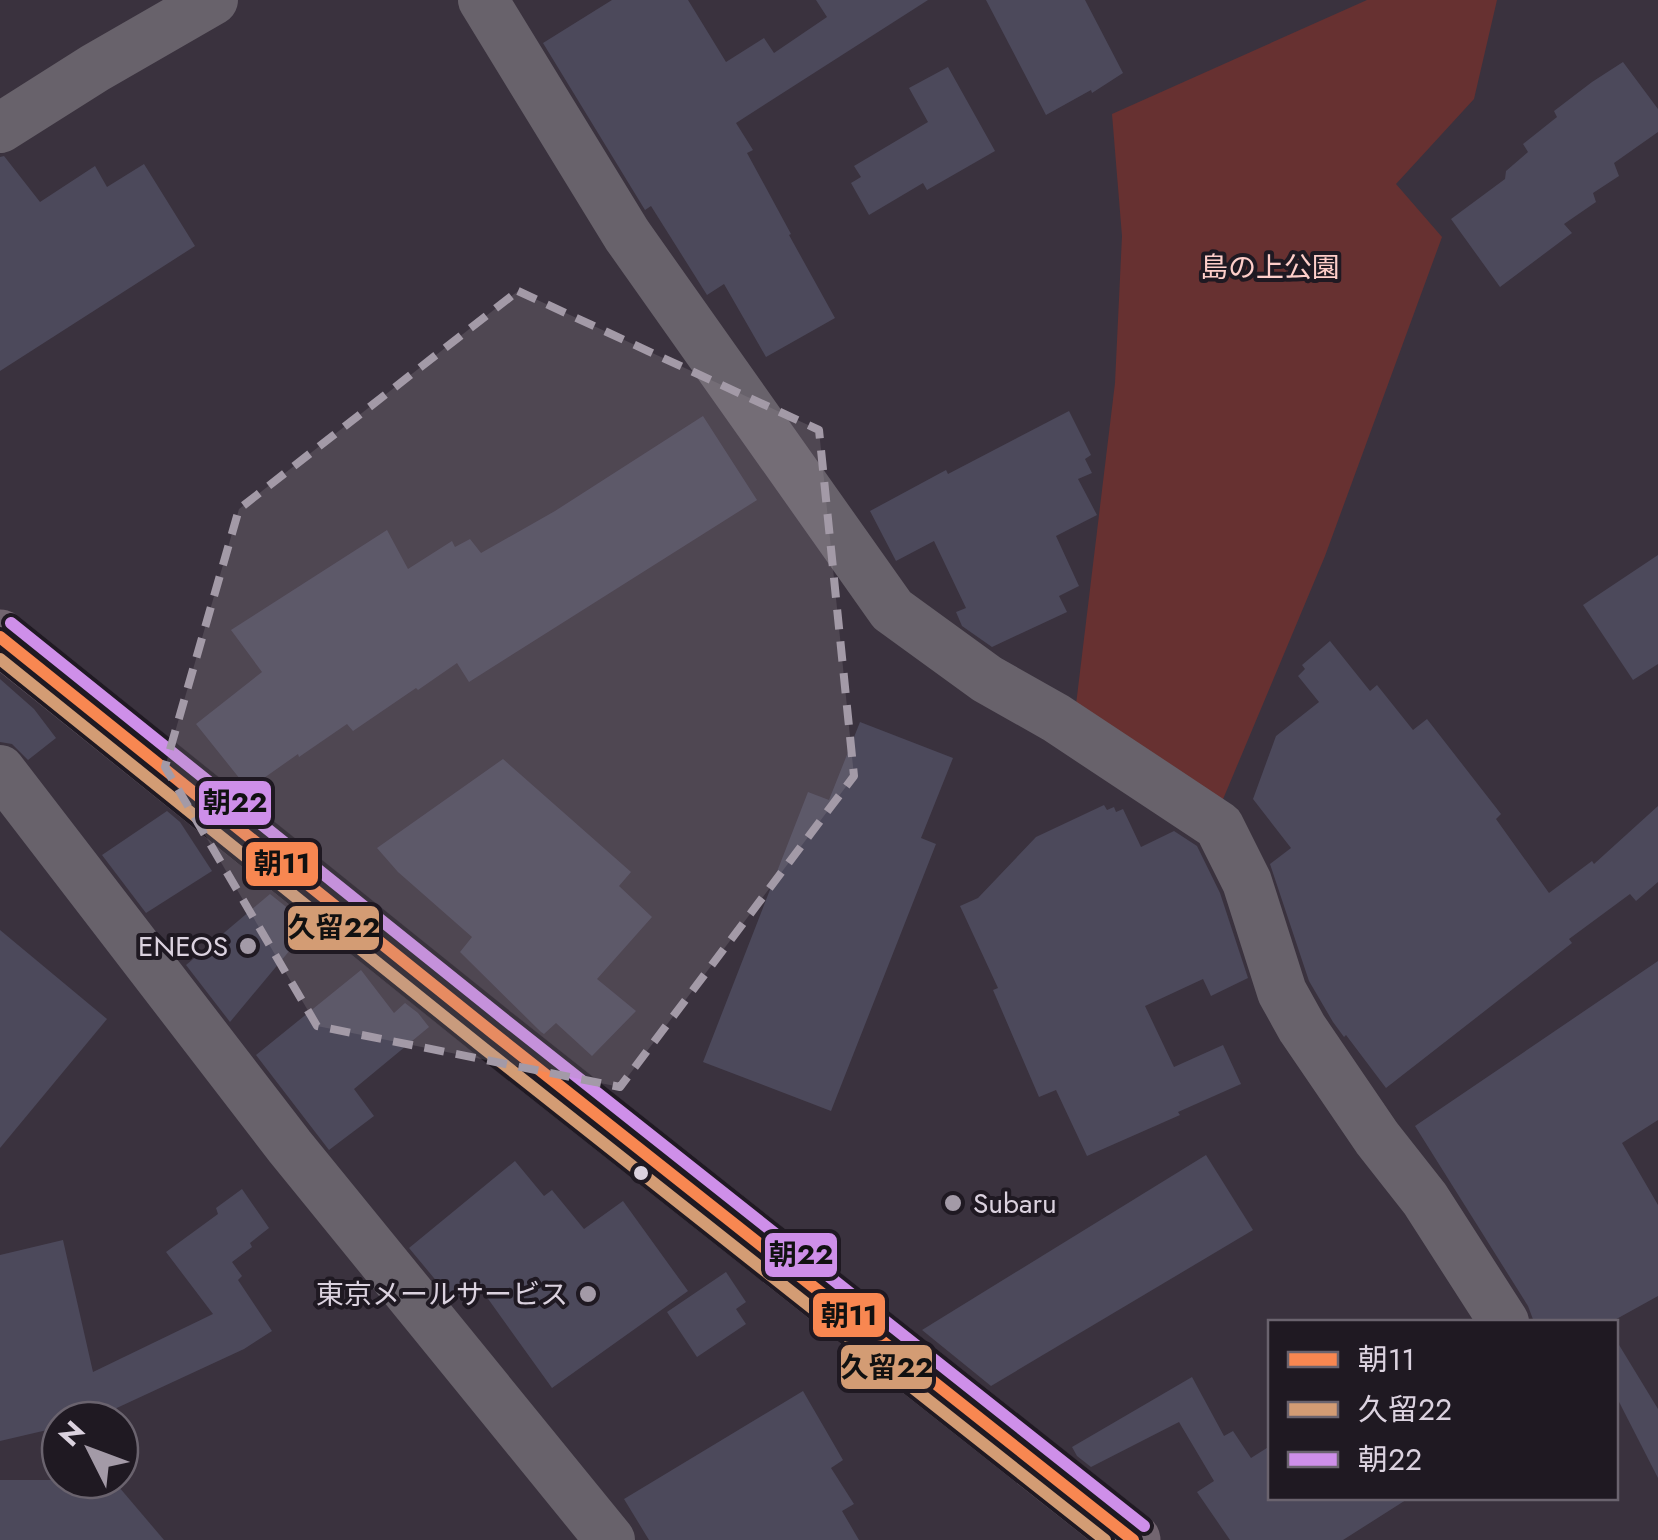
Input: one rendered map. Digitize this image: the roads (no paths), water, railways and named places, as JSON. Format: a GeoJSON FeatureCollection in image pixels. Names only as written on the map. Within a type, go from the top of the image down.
{"type":"FeatureCollection","features":[{"type":"Feature","properties":{"kind":"main road"},"geometry":{"type":"LineString","coordinates":[[0,637],[1132,1540]]}},
{"type":"Feature","properties":{"kind":"street"},"geometry":{"type":"LineString","coordinates":[[0,128],[214,0]]}},
{"type":"Feature","properties":{"kind":"street"},"geometry":{"type":"LineString","coordinates":[[483,0],[627,236],[892,610],[987,679],[1056,718],[1220,826],[1247,882],[1282,992],[1302,1028],[1377,1138],[1425,1199],[1503,1320]]}},
{"type":"Feature","properties":{"kind":"street"},"geometry":{"type":"LineString","coordinates":[[0,770],[290,1147],[610,1540]]}},
{"type":"Feature","properties":{"kind":"place","name":"ENEOS"},"geometry":{"type":"Point","coordinates":[248,946]}},
{"type":"Feature","properties":{"kind":"place","name":"Subaru"},"geometry":{"type":"Point","coordinates":[953,1203]}},
{"type":"Feature","properties":{"kind":"place","name":"東京メールサービス"},"geometry":{"type":"Point","coordinates":[588,1294]}},
{"type":"Feature","properties":{"kind":"park label","name":"島の上公園"},"geometry":{"type":"Point","coordinates":[1270,267]}}]}
